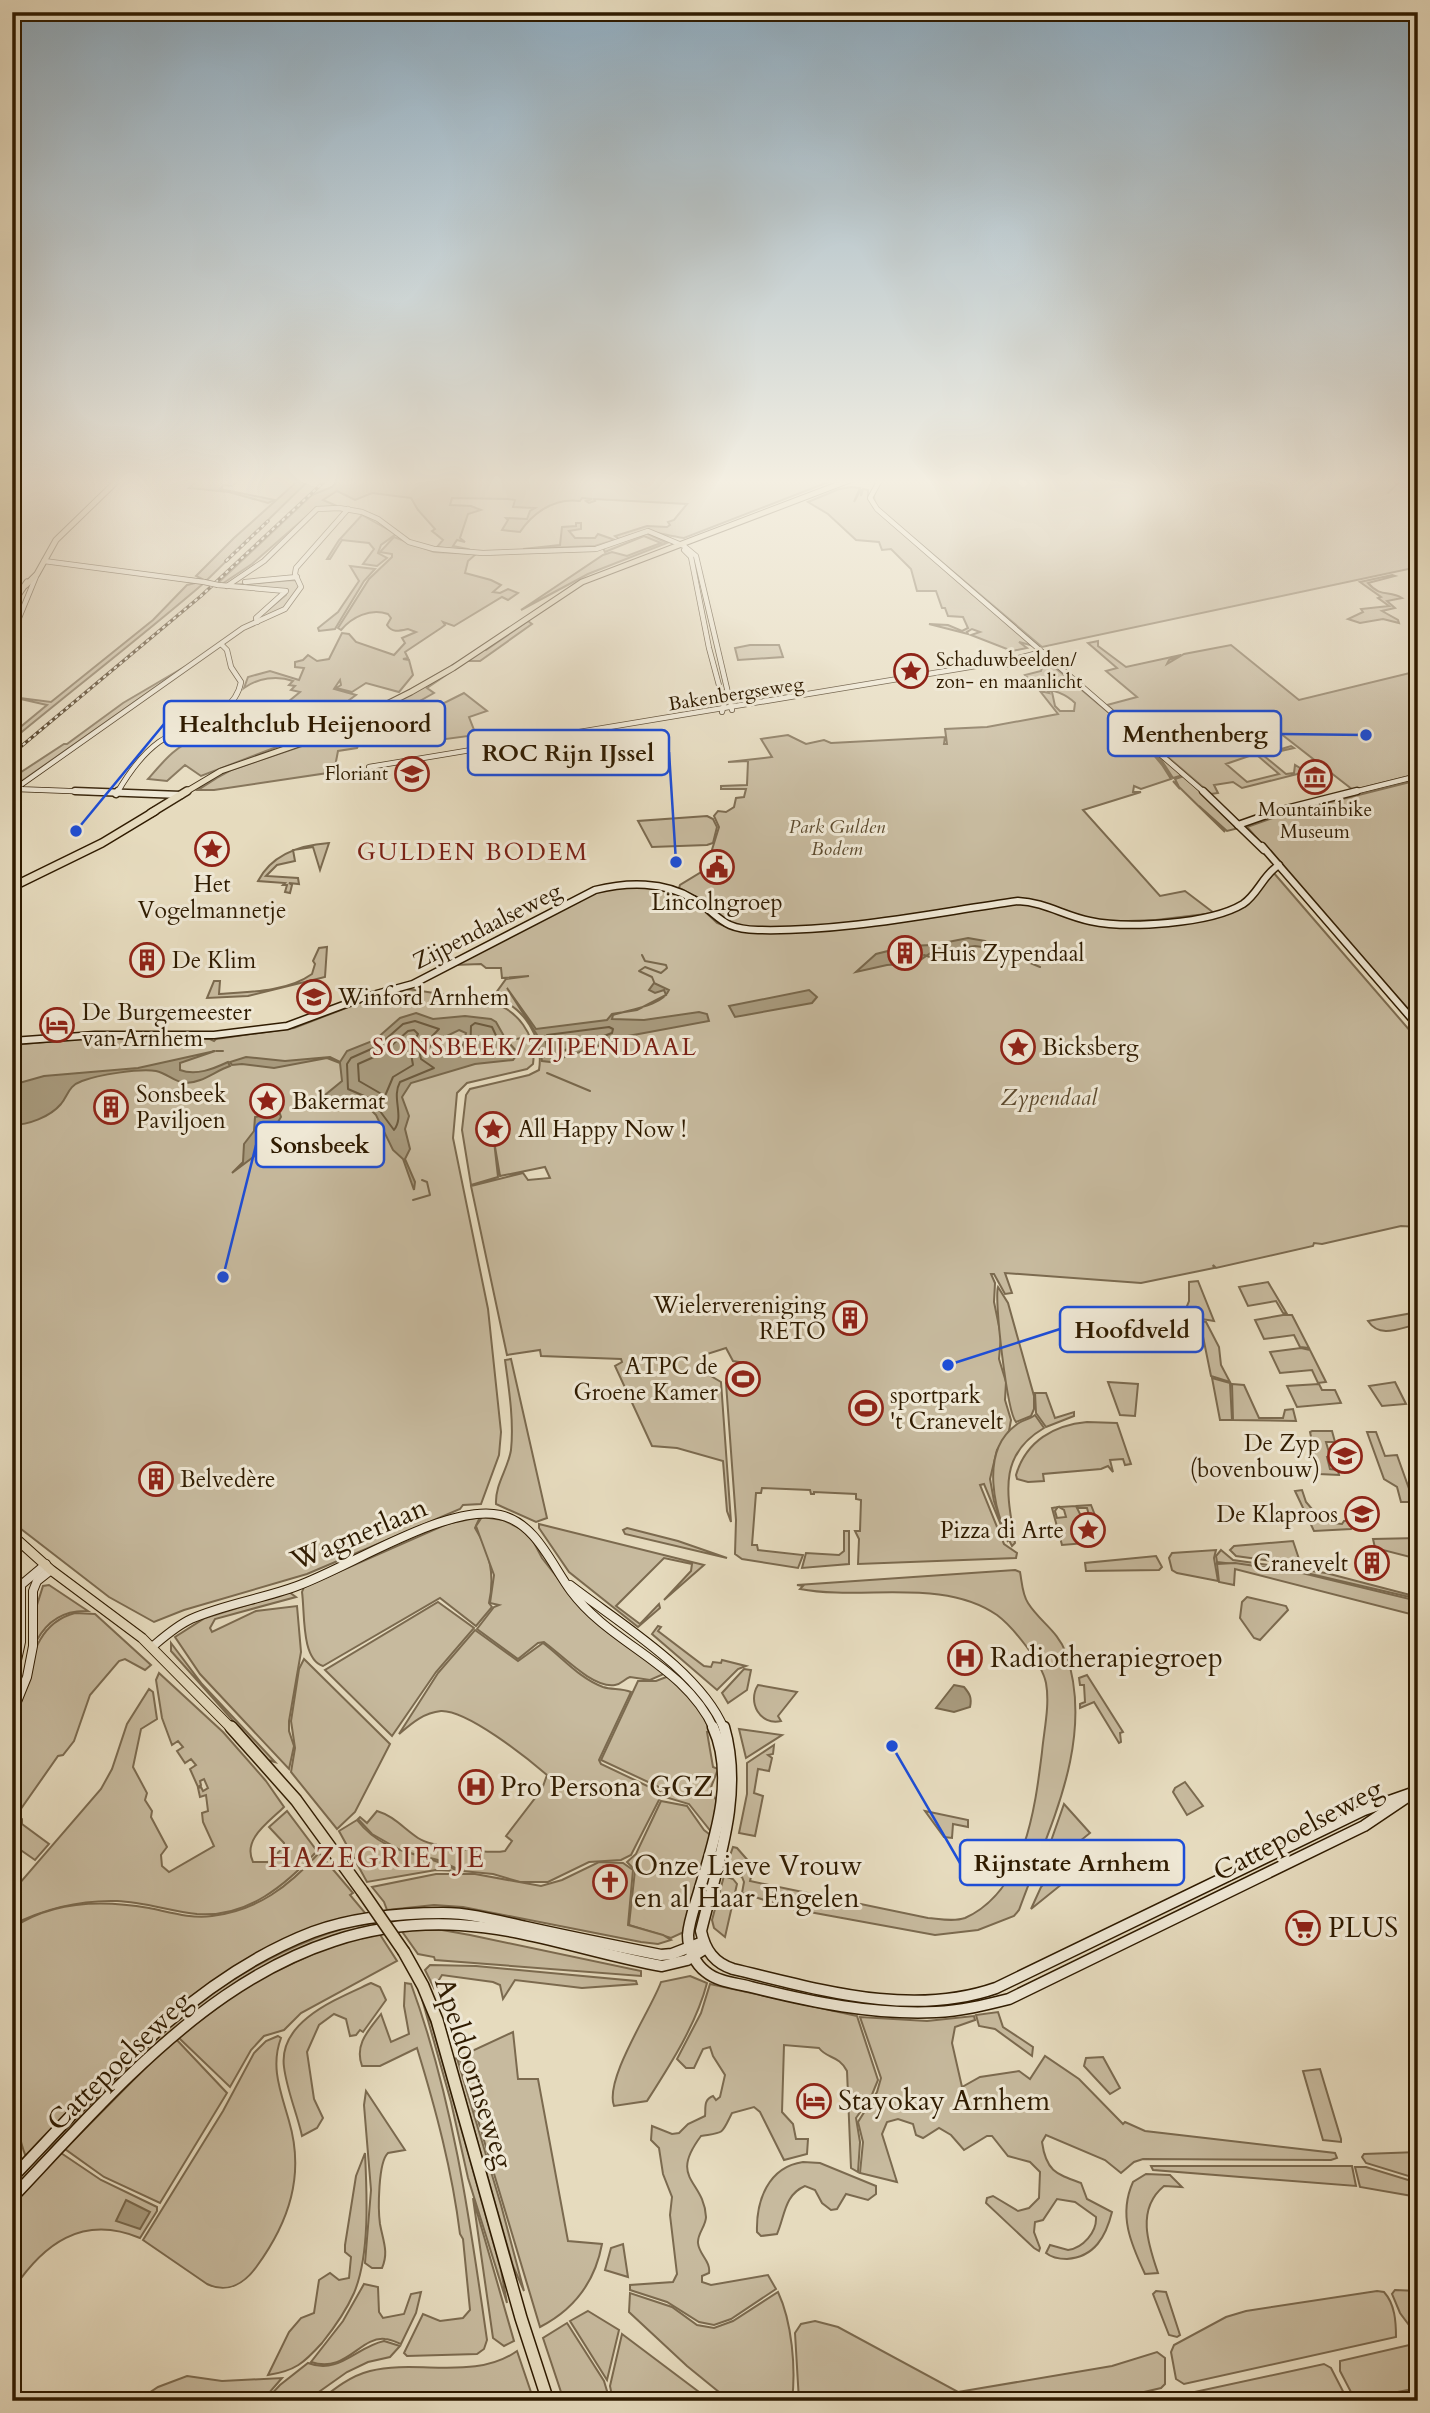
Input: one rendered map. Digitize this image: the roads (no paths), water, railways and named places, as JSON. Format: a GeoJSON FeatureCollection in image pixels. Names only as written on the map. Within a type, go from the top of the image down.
{"type":"FeatureCollection","features":[{"type":"Feature","properties":{"kind":"main road"},"geometry":{"type":"LineString","coordinates":[[12,887],[102,843],[179,795],[243,762],[304,742],[411,692],[568,591]]}},
{"type":"Feature","properties":{"kind":"main road","name":"Apeldoornseweg"},"geometry":{"type":"LineString","coordinates":[[12,1535],[48,1567],[152,1647],[241,1735],[315,1824],[404,1952],[423,1986],[437,2020],[521,2318],[548,2401]]}},
{"type":"Feature","properties":{"kind":"street"},"geometry":{"type":"LineString","coordinates":[[12,635],[30,591]]}},
{"type":"Feature","properties":{"kind":"street"},"geometry":{"type":"LineString","coordinates":[[257,622],[256,618],[286,591],[283,591]]}},
{"type":"Feature","properties":{"kind":"street"},"geometry":{"type":"LineString","coordinates":[[179,795],[15,789],[243,628],[288,606],[299,591]]}},
{"type":"Feature","properties":{"kind":"street"},"geometry":{"type":"LineString","coordinates":[[699,591],[727,710]]}},
{"type":"Feature","properties":{"kind":"street"},"geometry":{"type":"LineString","coordinates":[[971,591],[1238,822],[1418,1024]]}},
{"type":"Feature","properties":{"kind":"street"},"geometry":{"type":"LineString","coordinates":[[116,794],[137,764],[157,745],[173,734],[207,720],[239,695],[242,682],[231,667],[227,650],[222,645]]}},
{"type":"Feature","properties":{"kind":"street","name":"Bakenbergseweg"},"geometry":{"type":"LineString","coordinates":[[369,767],[456,756],[727,710],[1006,662],[1042,652]]}},
{"type":"Feature","properties":{"kind":"street","name":"Bakenbergseweg"},"geometry":{"type":"LineString","coordinates":[[727,710],[1048,657]]}},
{"type":"Feature","properties":{"kind":"street"},"geometry":{"type":"LineString","coordinates":[[1238,822],[1418,776]]}},
{"type":"Feature","properties":{"kind":"street","name":"Zijpendaalseweg"},"geometry":{"type":"LineString","coordinates":[[12,1041],[95,1035],[214,1035],[296,1023],[362,998],[413,984],[595,890],[613,885],[644,884],[674,889],[694,899],[719,922],[746,930],[835,928],[1025,901],[1046,904],[1088,921],[1129,923],[1203,917],[1236,907],[1251,898],[1271,870],[1279,865]]}},
{"type":"Feature","properties":{"kind":"street","name":"Wagnerlaan"},"geometry":{"type":"LineString","coordinates":[[152,1647],[182,1623],[195,1617],[297,1586],[452,1519],[471,1514],[500,1516],[521,1524],[535,1538],[586,1608],[670,1672],[693,1694],[705,1710],[719,1743],[724,1779],[722,1809],[713,1851],[691,1923],[691,1953]]}},
{"type":"Feature","properties":{"kind":"street"},"geometry":{"type":"LineString","coordinates":[[12,1684],[21,1642],[21,1585],[48,1567]]}},
{"type":"Feature","properties":{"kind":"street"},"geometry":{"type":"LineString","coordinates":[[12,1714],[27,1676],[33,1646],[33,1591],[48,1567]]}},
{"type":"Feature","properties":{"kind":"street","name":"Wagnerlaan"},"geometry":{"type":"LineString","coordinates":[[566,1582],[694,1681],[717,1711],[725,1730],[732,1770],[731,1808],[725,1840],[702,1919],[704,1945]]}},
{"type":"Feature","properties":{"kind":"street","name":"Cattepoelseweg"},"geometry":{"type":"LineString","coordinates":[[691,1953],[705,1972],[719,1979],[870,2011],[926,2013],[967,2009],[999,2002],[1032,1989],[1364,1826],[1415,1792]]}},
{"type":"Feature","properties":{"kind":"street","name":"Cattepoelseweg"},"geometry":{"type":"LineString","coordinates":[[12,2198],[158,2046],[205,2007],[249,1978],[303,1952],[354,1933],[422,1924],[472,1927],[662,1966],[704,1945],[720,1964],[733,1969],[873,1999],[939,2001],[993,1989],[1024,1976],[1364,1810],[1415,1792]]}},
{"type":"Feature","properties":{"kind":"street"},"geometry":{"type":"LineString","coordinates":[[1225,1878],[1233,1890]]}},
{"type":"Feature","properties":{"kind":"street","name":"Cattepoelseweg"},"geometry":{"type":"LineString","coordinates":[[12,2178],[150,2036],[202,1994],[233,1973],[288,1944],[337,1925],[380,1915],[410,1912],[471,1916],[661,1955],[691,1953]]}},
{"type":"Feature","properties":{"kind":"street"},"geometry":{"type":"LineString","coordinates":[[380,1915],[385,1927]]}},
{"type":"Feature","properties":{"kind":"street"},"geometry":{"type":"LineString","coordinates":[[1024,1976],[1032,1989]]}},
{"type":"Feature","properties":{"kind":"street"},"geometry":{"type":"LineString","coordinates":[[993,1989],[999,2002]]}},
{"type":"Feature","properties":{"kind":"water"},"geometry":{"type":"Polygon","coordinates":[[[968,938],[985,941],[997,949],[975,946],[932,952],[916,963],[887,965],[856,972],[876,954],[900,948],[897,950],[903,960],[912,955],[909,948],[905,949],[907,946],[933,945],[968,938]]]}},
{"type":"Feature","properties":{"kind":"water"},"geometry":{"type":"Polygon","coordinates":[[[654,983],[669,990],[666,995],[664,990],[655,993],[649,990],[654,983]]]}},
{"type":"Feature","properties":{"kind":"water"},"geometry":{"type":"Polygon","coordinates":[[[507,988],[536,1029],[607,1020],[612,1014],[622,1012],[613,1015],[612,1019],[644,1020],[699,1012],[707,1014],[709,1021],[628,1036],[550,1062],[542,1061],[537,1035],[507,988]]]}},
{"type":"Feature","properties":{"kind":"water"},"geometry":{"type":"Polygon","coordinates":[[[809,990],[817,997],[812,1003],[735,1017],[729,1006],[809,990]]]}},
{"type":"Feature","properties":{"kind":"water"},"geometry":{"type":"Polygon","coordinates":[[[416,1013],[433,1019],[465,1016],[491,1019],[518,1053],[513,1060],[475,1064],[411,1083],[402,1097],[409,1116],[405,1129],[410,1149],[405,1159],[415,1182],[414,1190],[403,1159],[393,1150],[376,1115],[359,1098],[332,1098],[325,1095],[342,1081],[340,1063],[327,1058],[274,1068],[232,1065],[230,1062],[246,1057],[285,1061],[330,1057],[340,1062],[347,1051],[375,1040],[400,1018],[416,1013]],[[459,1030],[432,1043],[426,1054],[435,1057],[461,1053],[466,1033],[459,1030]]]}},
{"type":"Feature","properties":{"kind":"water"},"geometry":{"type":"Polygon","coordinates":[[[215,1051],[180,1063],[180,1070],[198,1072],[228,1062],[230,1066],[198,1081],[182,1083],[160,1072],[149,1070],[98,1076],[74,1085],[61,1104],[45,1116],[32,1122],[12,1125],[12,1085],[44,1076],[138,1068],[215,1051]]]}},
{"type":"Feature","properties":{"kind":"water"},"geometry":{"type":"Polygon","coordinates":[[[280,1114],[281,1117],[260,1152],[232,1173],[243,1162],[244,1144],[254,1131],[255,1117],[280,1114]]]}},
{"type":"Feature","properties":{"kind":"water"},"geometry":{"type":"Polygon","coordinates":[[[954,1685],[964,1687],[968,1692],[970,1707],[954,1712],[936,1708],[954,1685]]]}},
{"type":"Feature","properties":{"kind":"water"},"geometry":{"type":"Polygon","coordinates":[[[126,2200],[150,2212],[140,2229],[116,2221],[126,2200]]]}},
{"type":"Feature","properties":{"kind":"waterway"},"geometry":{"type":"LineString","coordinates":[[996,949],[1040,967]]}},
{"type":"Feature","properties":{"kind":"waterway"},"geometry":{"type":"LineString","coordinates":[[642,955],[645,961],[666,965],[667,968],[661,973],[645,967],[639,971],[652,977],[654,982]]}},
{"type":"Feature","properties":{"kind":"waterway"},"geometry":{"type":"LineString","coordinates":[[924,955],[936,959]]}},
{"type":"Feature","properties":{"kind":"waterway"},"geometry":{"type":"LineString","coordinates":[[510,1040],[522,1038]]}},
{"type":"Feature","properties":{"kind":"waterway"},"geometry":{"type":"LineString","coordinates":[[216,1051],[223,1051]]}},
{"type":"Feature","properties":{"kind":"waterway"},"geometry":{"type":"LineString","coordinates":[[547,1073],[590,1091]]}},
{"type":"Feature","properties":{"kind":"waterway"},"geometry":{"type":"LineString","coordinates":[[202,1102],[214,1099]]}},
{"type":"Feature","properties":{"kind":"waterway"},"geometry":{"type":"LineString","coordinates":[[413,1200],[430,1195],[427,1182],[422,1180]]}},
{"type":"Feature","properties":{"kind":"railway"},"geometry":{"type":"LineString","coordinates":[[12,754],[207,591]]}},
{"type":"Feature","properties":{"kind":"place","name":"Schaduwbeelden/ zon- en maanlicht"},"geometry":{"type":"Point","coordinates":[911,671]}},
{"type":"Feature","properties":{"kind":"place","name":"Menthenberg"},"geometry":{"type":"Point","coordinates":[1366,735]}},
{"type":"Feature","properties":{"kind":"place","name":"Floriant"},"geometry":{"type":"Point","coordinates":[412,774]}},
{"type":"Feature","properties":{"kind":"place","name":"Mountainbike Museum"},"geometry":{"type":"Point","coordinates":[1315,777]}},
{"type":"Feature","properties":{"kind":"place","name":"Healthclub Heijenoord"},"geometry":{"type":"Point","coordinates":[76,831]}},
{"type":"Feature","properties":{"kind":"place","name":"Het Vogelmannetje"},"geometry":{"type":"Point","coordinates":[212,849]}},
{"type":"Feature","properties":{"kind":"place","name":"ROC Rijn IJssel"},"geometry":{"type":"Point","coordinates":[676,862]}},
{"type":"Feature","properties":{"kind":"place","name":"Lincolngroep"},"geometry":{"type":"Point","coordinates":[717,867]}},
{"type":"Feature","properties":{"kind":"place","name":"Huis Zypendaal"},"geometry":{"type":"Point","coordinates":[905,953]}},
{"type":"Feature","properties":{"kind":"place","name":"De Klim"},"geometry":{"type":"Point","coordinates":[147,960]}},
{"type":"Feature","properties":{"kind":"place","name":"Winford Arnhem"},"geometry":{"type":"Point","coordinates":[314,997]}},
{"type":"Feature","properties":{"kind":"place","name":"De Burgemeester van Arnhem"},"geometry":{"type":"Point","coordinates":[57,1025]}},
{"type":"Feature","properties":{"kind":"place","name":"Bicksberg"},"geometry":{"type":"Point","coordinates":[1018,1047]}},
{"type":"Feature","properties":{"kind":"place","name":"Bakermat"},"geometry":{"type":"Point","coordinates":[267,1101]}},
{"type":"Feature","properties":{"kind":"place","name":"Sonsbeek Paviljoen"},"geometry":{"type":"Point","coordinates":[111,1107]}},
{"type":"Feature","properties":{"kind":"place","name":"All Happy Now !"},"geometry":{"type":"Point","coordinates":[493,1129]}},
{"type":"Feature","properties":{"kind":"place","name":"Sonsbeek"},"geometry":{"type":"Point","coordinates":[223,1277]}},
{"type":"Feature","properties":{"kind":"place","name":"Wielervereniging RETO"},"geometry":{"type":"Point","coordinates":[850,1318]}},
{"type":"Feature","properties":{"kind":"place","name":"Hoofdveld"},"geometry":{"type":"Point","coordinates":[948,1365]}},
{"type":"Feature","properties":{"kind":"place","name":"ATPC de Groene Kamer"},"geometry":{"type":"Point","coordinates":[743,1379]}},
{"type":"Feature","properties":{"kind":"place","name":"sportpark 't Cranevelt"},"geometry":{"type":"Point","coordinates":[866,1408]}},
{"type":"Feature","properties":{"kind":"place","name":"De Zyp (bovenbouw)"},"geometry":{"type":"Point","coordinates":[1345,1456]}},
{"type":"Feature","properties":{"kind":"place","name":"Belvedère"},"geometry":{"type":"Point","coordinates":[156,1479]}},
{"type":"Feature","properties":{"kind":"place","name":"De Klaproos"},"geometry":{"type":"Point","coordinates":[1362,1514]}},
{"type":"Feature","properties":{"kind":"place","name":"Pizza di Arte"},"geometry":{"type":"Point","coordinates":[1088,1530]}},
{"type":"Feature","properties":{"kind":"place","name":"Cranevelt"},"geometry":{"type":"Point","coordinates":[1372,1563]}},
{"type":"Feature","properties":{"kind":"place","name":"Radiotherapiegroep"},"geometry":{"type":"Point","coordinates":[965,1658]}},
{"type":"Feature","properties":{"kind":"place","name":"Rijnstate Arnhem"},"geometry":{"type":"Point","coordinates":[892,1746]}},
{"type":"Feature","properties":{"kind":"place","name":"Pro Persona GGZ"},"geometry":{"type":"Point","coordinates":[476,1787]}},
{"type":"Feature","properties":{"kind":"place","name":"Onze Lieve Vrouw en al Haar Engelen"},"geometry":{"type":"Point","coordinates":[610,1882]}},
{"type":"Feature","properties":{"kind":"place","name":"PLUS"},"geometry":{"type":"Point","coordinates":[1303,1928]}},
{"type":"Feature","properties":{"kind":"place","name":"Stayokay Arnhem"},"geometry":{"type":"Point","coordinates":[814,2101]}},
{"type":"Feature","properties":{"kind":"district","name":"GULDEN BODEM"},"geometry":{"type":"Point","coordinates":[473,852]}},
{"type":"Feature","properties":{"kind":"district","name":"SONSBEEK/ZIJPENDAAL"},"geometry":{"type":"Point","coordinates":[535,1047]}},
{"type":"Feature","properties":{"kind":"district","name":"HAZEGRIETJE"},"geometry":{"type":"Point","coordinates":[377,1858]}},
{"type":"Feature","properties":{"kind":"park label","name":"Park Gulden Bodem"},"geometry":{"type":"Point","coordinates":[837,838]}},
{"type":"Feature","properties":{"kind":"park label","name":"Zypendaal"},"geometry":{"type":"Point","coordinates":[1049,1097]}}]}
